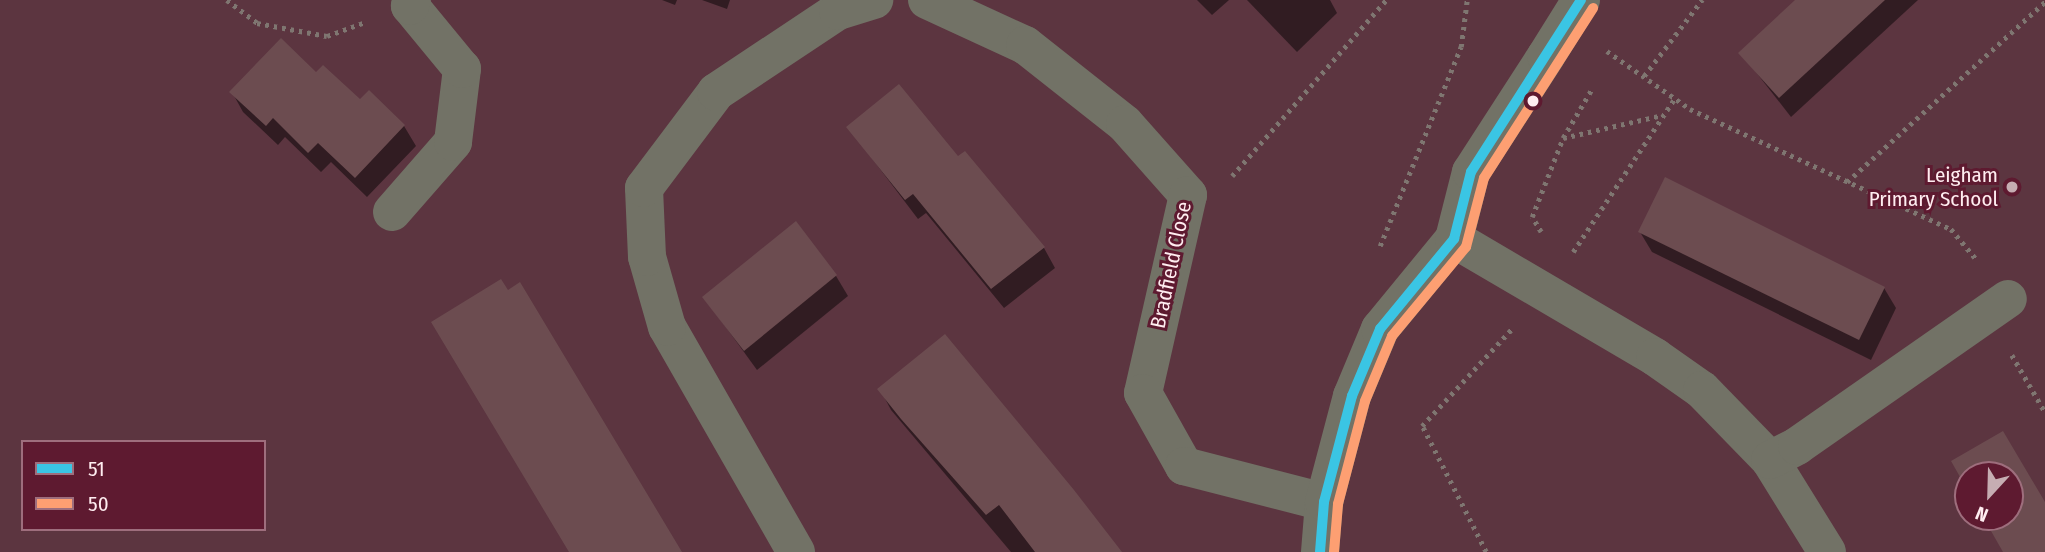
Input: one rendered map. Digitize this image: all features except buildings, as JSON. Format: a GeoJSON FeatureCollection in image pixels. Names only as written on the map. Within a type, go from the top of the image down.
{"type":"FeatureCollection","features":[{"type":"Feature","properties":{"kind":"street"},"geometry":{"type":"LineString","coordinates":[[796,552],[667,327],[647,257],[644,188],[716,92],[838,10],[874,0]]}},
{"type":"Feature","properties":{"kind":"street","name":"Bradfield Close"},"geometry":{"type":"LineString","coordinates":[[927,0],[1025,45],[1125,124],[1188,195],[1143,393],[1184,466],[1324,502]]}},
{"type":"Feature","properties":{"kind":"street"},"geometry":{"type":"LineString","coordinates":[[1320,552],[1324,502],[1352,396],[1380,329],[1454,239],[1471,172],[1581,0]]}},
{"type":"Feature","properties":{"kind":"street"},"geometry":{"type":"LineString","coordinates":[[393,212],[453,142],[462,69],[411,3]]}},
{"type":"Feature","properties":{"kind":"street"},"geometry":{"type":"LineString","coordinates":[[1454,239],[1553,281],[1702,390],[1770,460],[1827,552]]}},
{"type":"Feature","properties":{"kind":"street"},"geometry":{"type":"LineString","coordinates":[[1770,460],[1797,446],[1998,306]]}},
{"type":"Feature","properties":{"kind":"path"},"geometry":{"type":"LineString","coordinates":[[228,0],[257,23],[327,36],[411,3]]}},
{"type":"Feature","properties":{"kind":"path"},"geometry":{"type":"LineString","coordinates":[[1188,195],[1224,185],[1386,0]]}},
{"type":"Feature","properties":{"kind":"path"},"geometry":{"type":"LineString","coordinates":[[1377,254],[1461,47],[1467,0]]}},
{"type":"Feature","properties":{"kind":"path"},"geometry":{"type":"LineString","coordinates":[[1644,76],[1702,0]]}},
{"type":"Feature","properties":{"kind":"path"},"geometry":{"type":"LineString","coordinates":[[1847,182],[2045,2]]}},
{"type":"Feature","properties":{"kind":"path"},"geometry":{"type":"LineString","coordinates":[[1553,281],[1532,217],[1563,138],[1593,87]]}},
{"type":"Feature","properties":{"kind":"path"},"geometry":{"type":"LineString","coordinates":[[1486,552],[1422,426],[1553,281],[1675,98],[1847,182],[1951,229],[1998,306],[2045,412]]}},
{"type":"Feature","properties":{"kind":"path"},"geometry":{"type":"LineString","coordinates":[[1563,138],[1664,115]]}},
{"type":"Feature","properties":{"kind":"transit line","name":"51"},"geometry":{"type":"LineString","coordinates":[[1320,552],[1324,502],[1352,396],[1380,329],[1454,239],[1471,172],[1581,0]]}},
{"type":"Feature","properties":{"kind":"transit line","name":"50"},"geometry":{"type":"LineString","coordinates":[[1334,552],[1338,504],[1365,401],[1392,336],[1466,247],[1484,178],[1593,8]]}},
{"type":"Feature","properties":{"kind":"place","name":"Leigham Primary School"},"geometry":{"type":"Point","coordinates":[2012,187]}}]}
